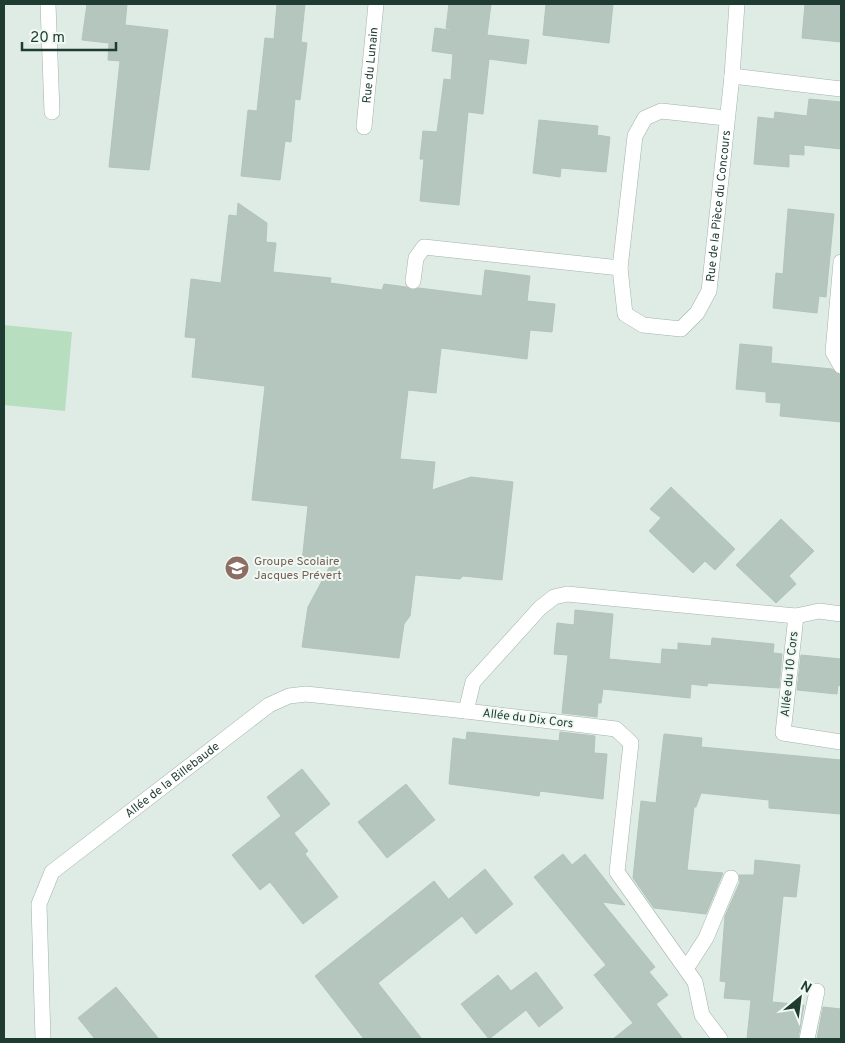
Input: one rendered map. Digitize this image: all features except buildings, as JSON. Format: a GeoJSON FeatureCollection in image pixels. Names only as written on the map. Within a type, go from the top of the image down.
{"type":"FeatureCollection","features":[{"type":"Feature","properties":{"kind":"street"},"geometry":{"type":"LineString","coordinates":[[48,4],[52,112]]}},
{"type":"Feature","properties":{"kind":"street","name":"Rue du Lunain"},"geometry":{"type":"LineString","coordinates":[[364,127],[376,4]]}},
{"type":"Feature","properties":{"kind":"street","name":"Rue de la Pièce du Concours"},"geometry":{"type":"LineString","coordinates":[[726,118],[661,111],[645,118],[635,136],[620,268],[625,314],[643,325],[681,329],[697,313],[709,291],[732,76],[737,4]]}},
{"type":"Feature","properties":{"kind":"street"},"geometry":{"type":"LineString","coordinates":[[732,76],[841,89]]}},
{"type":"Feature","properties":{"kind":"street"},"geometry":{"type":"LineString","coordinates":[[413,281],[416,258],[424,247],[620,268]]}},
{"type":"Feature","properties":{"kind":"street"},"geometry":{"type":"LineString","coordinates":[[841,262],[833,352],[841,366]]}},
{"type":"Feature","properties":{"kind":"street","name":"Allée du Dix Cors"},"geometry":{"type":"LineString","coordinates":[[720,1039],[702,1015],[695,982],[617,872],[631,743],[616,729],[466,711],[473,682],[540,608],[554,597],[567,594],[796,616],[819,611],[841,614]]}},
{"type":"Feature","properties":{"kind":"street","name":"Allée du 10 Cors"},"geometry":{"type":"LineString","coordinates":[[796,616],[783,733],[841,742]]}},
{"type":"Feature","properties":{"kind":"street","name":"Allée de la Billebaude"},"geometry":{"type":"LineString","coordinates":[[43,1039],[39,904],[52,872],[96,837],[269,705],[289,696],[306,694],[466,711]]}},
{"type":"Feature","properties":{"kind":"street"},"geometry":{"type":"LineString","coordinates":[[686,969],[706,938],[731,878]]}},
{"type":"Feature","properties":{"kind":"street"},"geometry":{"type":"LineString","coordinates":[[807,1039],[817,991]]}},
{"type":"Feature","properties":{"kind":"green space"},"geometry":{"type":"Polygon","coordinates":[[[4,325],[72,332],[65,411],[4,405],[4,325]]]}},
{"type":"Feature","properties":{"kind":"place","name":"Groupe Scolaire Jacques Prévert"},"geometry":{"type":"Point","coordinates":[237,568]}}]}
